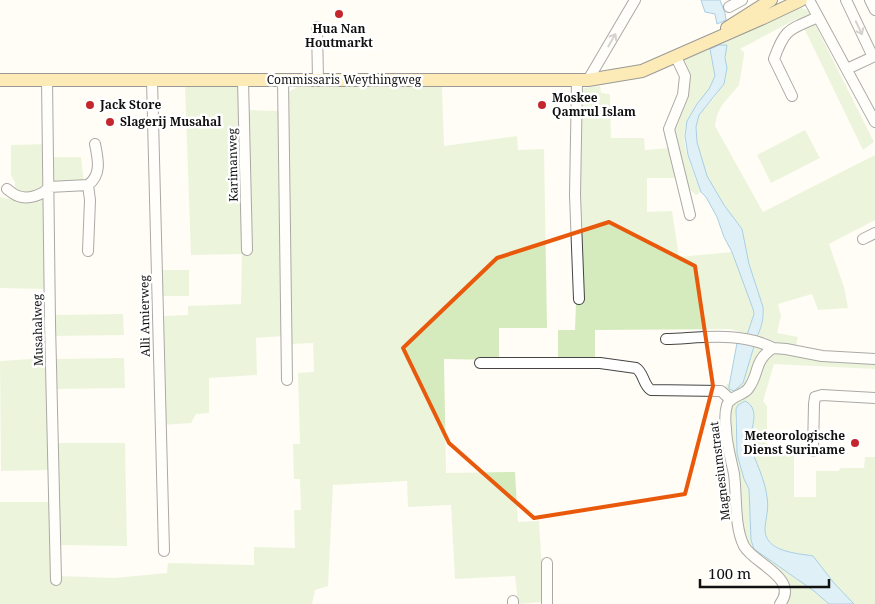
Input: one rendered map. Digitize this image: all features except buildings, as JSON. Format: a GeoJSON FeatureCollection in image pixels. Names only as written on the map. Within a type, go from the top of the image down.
{"type":"FeatureCollection","features":[{"type":"Feature","properties":{"kind":"main road"},"geometry":{"type":"LineString","coordinates":[[680,55],[771,0]]}},
{"type":"Feature","properties":{"kind":"main road"},"geometry":{"type":"LineString","coordinates":[[680,55],[800,0]]}},
{"type":"Feature","properties":{"kind":"main road","name":"Commissaris Weythingweg"},"geometry":{"type":"LineString","coordinates":[[0,80],[583,81],[642,71],[680,55]]}},
{"type":"Feature","properties":{"kind":"street"},"geometry":{"type":"LineString","coordinates":[[579,299],[575,195],[583,81],[635,0]]}},
{"type":"Feature","properties":{"kind":"street"},"geometry":{"type":"LineString","coordinates":[[729,7],[742,0]]}},
{"type":"Feature","properties":{"kind":"street"},"geometry":{"type":"LineString","coordinates":[[809,0],[875,122]]}},
{"type":"Feature","properties":{"kind":"street"},"geometry":{"type":"LineString","coordinates":[[846,0],[874,56],[847,69]]}},
{"type":"Feature","properties":{"kind":"street"},"geometry":{"type":"LineString","coordinates":[[870,0],[875,10]]}},
{"type":"Feature","properties":{"kind":"street"},"geometry":{"type":"LineString","coordinates":[[792,96],[774,59],[781,38],[794,27],[818,17]]}},
{"type":"Feature","properties":{"kind":"street"},"geometry":{"type":"LineString","coordinates":[[317,27],[318,80]]}},
{"type":"Feature","properties":{"kind":"street"},"geometry":{"type":"LineString","coordinates":[[680,55],[685,76],[683,96],[669,129],[690,215]]}},
{"type":"Feature","properties":{"kind":"street","name":"Musahalweg"},"geometry":{"type":"LineString","coordinates":[[47,79],[56,580]]}},
{"type":"Feature","properties":{"kind":"street","name":"Alli Amierweg"},"geometry":{"type":"LineString","coordinates":[[152,80],[164,551]]}},
{"type":"Feature","properties":{"kind":"street","name":"Karimanweg"},"geometry":{"type":"LineString","coordinates":[[243,80],[247,250]]}},
{"type":"Feature","properties":{"kind":"street"},"geometry":{"type":"LineString","coordinates":[[283,80],[287,380]]}},
{"type":"Feature","properties":{"kind":"street"},"geometry":{"type":"LineString","coordinates":[[7,189],[18,196],[33,196],[43,194],[49,187],[88,185],[93,182],[98,169],[95,144]]}},
{"type":"Feature","properties":{"kind":"street"},"geometry":{"type":"LineString","coordinates":[[88,185],[90,200],[88,251]]}},
{"type":"Feature","properties":{"kind":"street"},"geometry":{"type":"LineString","coordinates":[[863,239],[875,233]]}},
{"type":"Feature","properties":{"kind":"street"},"geometry":{"type":"LineString","coordinates":[[666,339],[745,337],[773,348],[822,356],[875,359]]}},
{"type":"Feature","properties":{"kind":"street"},"geometry":{"type":"LineString","coordinates":[[480,363],[600,364],[636,368],[640,371],[648,388],[651,390],[721,391],[731,400],[745,392],[749,387],[760,359],[773,348]]}},
{"type":"Feature","properties":{"kind":"street"},"geometry":{"type":"LineString","coordinates":[[813,451],[815,397],[822,395],[875,398]]}},
{"type":"Feature","properties":{"kind":"street","name":"Magnesiumstraat"},"geometry":{"type":"LineString","coordinates":[[731,400],[727,405],[726,430],[734,476],[739,533],[749,553],[781,579],[785,589],[784,598],[780,604]]}},
{"type":"Feature","properties":{"kind":"street"},"geometry":{"type":"LineString","coordinates":[[547,563],[547,604]]}},
{"type":"Feature","properties":{"kind":"highlighted area"},"geometry":{"type":"Polygon","coordinates":[[[609,222],[695,266],[713,386],[685,494],[534,518],[449,443],[403,348],[497,258],[609,222]]]}},
{"type":"Feature","properties":{"kind":"green space"},"geometry":{"type":"Polygon","coordinates":[[[802,8],[809,11],[810,17],[800,22],[798,18],[740,49],[744,52],[744,55],[739,85],[722,105],[717,115],[715,126],[763,212],[875,155],[875,220],[829,244],[844,287],[848,308],[818,310],[812,294],[778,304],[781,316],[777,333],[798,337],[796,345],[771,344],[756,338],[764,314],[749,264],[742,229],[724,205],[707,176],[697,142],[696,127],[699,115],[715,97],[726,78],[726,45],[719,45],[802,8]]]}},
{"type":"Feature","properties":{"kind":"green space"},"geometry":{"type":"Polygon","coordinates":[[[814,22],[874,142],[863,150],[803,26],[814,22]]]}},
{"type":"Feature","properties":{"kind":"green space"},"geometry":{"type":"Polygon","coordinates":[[[710,49],[715,72],[714,79],[707,93],[687,122],[684,136],[689,161],[701,192],[696,195],[687,187],[673,134],[689,74],[683,60],[710,49]]]}},
{"type":"Feature","properties":{"kind":"green space"},"geometry":{"type":"Polygon","coordinates":[[[600,86],[601,93],[610,94],[611,138],[644,138],[645,150],[671,148],[678,178],[647,178],[647,212],[672,211],[679,257],[732,252],[754,314],[747,335],[730,329],[595,330],[595,359],[558,359],[558,330],[575,330],[576,303],[583,302],[578,195],[580,91],[584,88],[600,86]]]}},
{"type":"Feature","properties":{"kind":"green space"},"geometry":{"type":"Polygon","coordinates":[[[185,87],[240,87],[245,254],[251,254],[246,110],[281,111],[283,336],[256,338],[257,375],[209,378],[209,413],[196,414],[191,423],[163,425],[161,316],[188,315],[188,306],[241,304],[242,254],[191,255],[185,87]]]}},
{"type":"Feature","properties":{"kind":"green space"},"geometry":{"type":"Polygon","coordinates":[[[297,87],[442,87],[444,146],[517,136],[518,150],[544,149],[547,328],[499,328],[499,360],[444,359],[446,473],[515,472],[518,522],[539,521],[544,602],[518,604],[515,576],[455,579],[451,505],[408,507],[407,481],[333,485],[328,586],[315,590],[312,604],[0,604],[0,502],[51,502],[53,584],[59,584],[59,576],[114,578],[167,573],[168,563],[254,565],[254,547],[295,548],[294,510],[301,510],[300,479],[294,479],[293,444],[300,444],[298,373],[314,372],[313,343],[291,344],[287,99],[289,92],[297,87]]]}},
{"type":"Feature","properties":{"kind":"green space"},"geometry":{"type":"Polygon","coordinates":[[[805,130],[820,158],[771,183],[757,155],[805,130]]]}},
{"type":"Feature","properties":{"kind":"green space"},"geometry":{"type":"Polygon","coordinates":[[[46,144],[44,190],[24,194],[15,190],[15,183],[11,175],[11,145],[46,144]]]}},
{"type":"Feature","properties":{"kind":"green space"},"geometry":{"type":"Polygon","coordinates":[[[52,157],[81,157],[84,184],[53,184],[52,157]]]}},
{"type":"Feature","properties":{"kind":"green space"},"geometry":{"type":"Polygon","coordinates":[[[0,197],[15,200],[47,197],[47,289],[0,288],[0,197]]]}},
{"type":"Feature","properties":{"kind":"green space"},"geometry":{"type":"Polygon","coordinates":[[[160,270],[189,270],[189,296],[161,296],[160,270]]]}},
{"type":"Feature","properties":{"kind":"green space"},"geometry":{"type":"Polygon","coordinates":[[[123,314],[124,335],[53,336],[53,315],[123,314]]]}},
{"type":"Feature","properties":{"kind":"green space"},"geometry":{"type":"Polygon","coordinates":[[[755,343],[766,348],[758,354],[743,388],[733,393],[726,389],[726,384],[730,383],[730,389],[734,391],[743,383],[755,343]]]}},
{"type":"Feature","properties":{"kind":"green space"},"geometry":{"type":"Polygon","coordinates":[[[779,352],[875,363],[875,369],[774,364],[763,401],[767,406],[767,446],[794,448],[794,497],[816,497],[816,471],[864,468],[865,457],[875,457],[875,604],[854,604],[834,583],[813,556],[783,551],[771,543],[767,537],[765,530],[767,495],[749,441],[754,412],[735,417],[737,454],[749,489],[751,540],[754,549],[814,591],[829,604],[785,604],[788,600],[788,590],[752,552],[743,533],[730,413],[733,405],[768,357],[779,352]]]}},
{"type":"Feature","properties":{"kind":"green space"},"geometry":{"type":"Polygon","coordinates":[[[48,358],[51,470],[1,471],[0,361],[48,358]]]}},
{"type":"Feature","properties":{"kind":"green space"},"geometry":{"type":"Polygon","coordinates":[[[124,358],[125,388],[54,389],[53,359],[124,358]]]}},
{"type":"Feature","properties":{"kind":"green space"},"geometry":{"type":"Polygon","coordinates":[[[55,443],[125,443],[127,546],[57,545],[55,443]]]}},
{"type":"Feature","properties":{"kind":"water"},"geometry":{"type":"Polygon","coordinates":[[[701,0],[720,0],[726,20],[717,24],[715,14],[705,12],[701,0]]]}},
{"type":"Feature","properties":{"kind":"water"},"geometry":{"type":"Polygon","coordinates":[[[719,45],[727,45],[725,58],[727,68],[724,84],[699,115],[696,127],[697,142],[707,176],[724,205],[742,229],[749,264],[763,307],[762,324],[756,338],[747,335],[754,314],[753,309],[717,217],[706,197],[701,192],[688,155],[685,136],[687,121],[709,89],[715,76],[710,49],[719,45]]]}},
{"type":"Feature","properties":{"kind":"water"},"geometry":{"type":"Polygon","coordinates":[[[740,340],[755,343],[743,383],[734,391],[729,389],[729,386],[737,343],[740,340]]]}},
{"type":"Feature","properties":{"kind":"water"},"geometry":{"type":"Polygon","coordinates":[[[745,401],[753,410],[754,422],[750,446],[767,497],[766,536],[775,547],[782,550],[813,556],[834,583],[854,604],[829,604],[814,591],[754,549],[751,540],[749,489],[737,454],[736,409],[738,405],[745,401]]]}},
{"type":"Feature","properties":{"kind":"place","name":"Hua Nan Houtmarkt"},"geometry":{"type":"Point","coordinates":[339,14]}},
{"type":"Feature","properties":{"kind":"place","name":"Jack Store"},"geometry":{"type":"Point","coordinates":[90,105]}},
{"type":"Feature","properties":{"kind":"place","name":"Moskee Qamrul Islam"},"geometry":{"type":"Point","coordinates":[542,105]}},
{"type":"Feature","properties":{"kind":"place","name":"Slagerij Musahal"},"geometry":{"type":"Point","coordinates":[110,122]}},
{"type":"Feature","properties":{"kind":"place","name":"Meteorologische Dienst Suriname"},"geometry":{"type":"Point","coordinates":[855,443]}}]}
